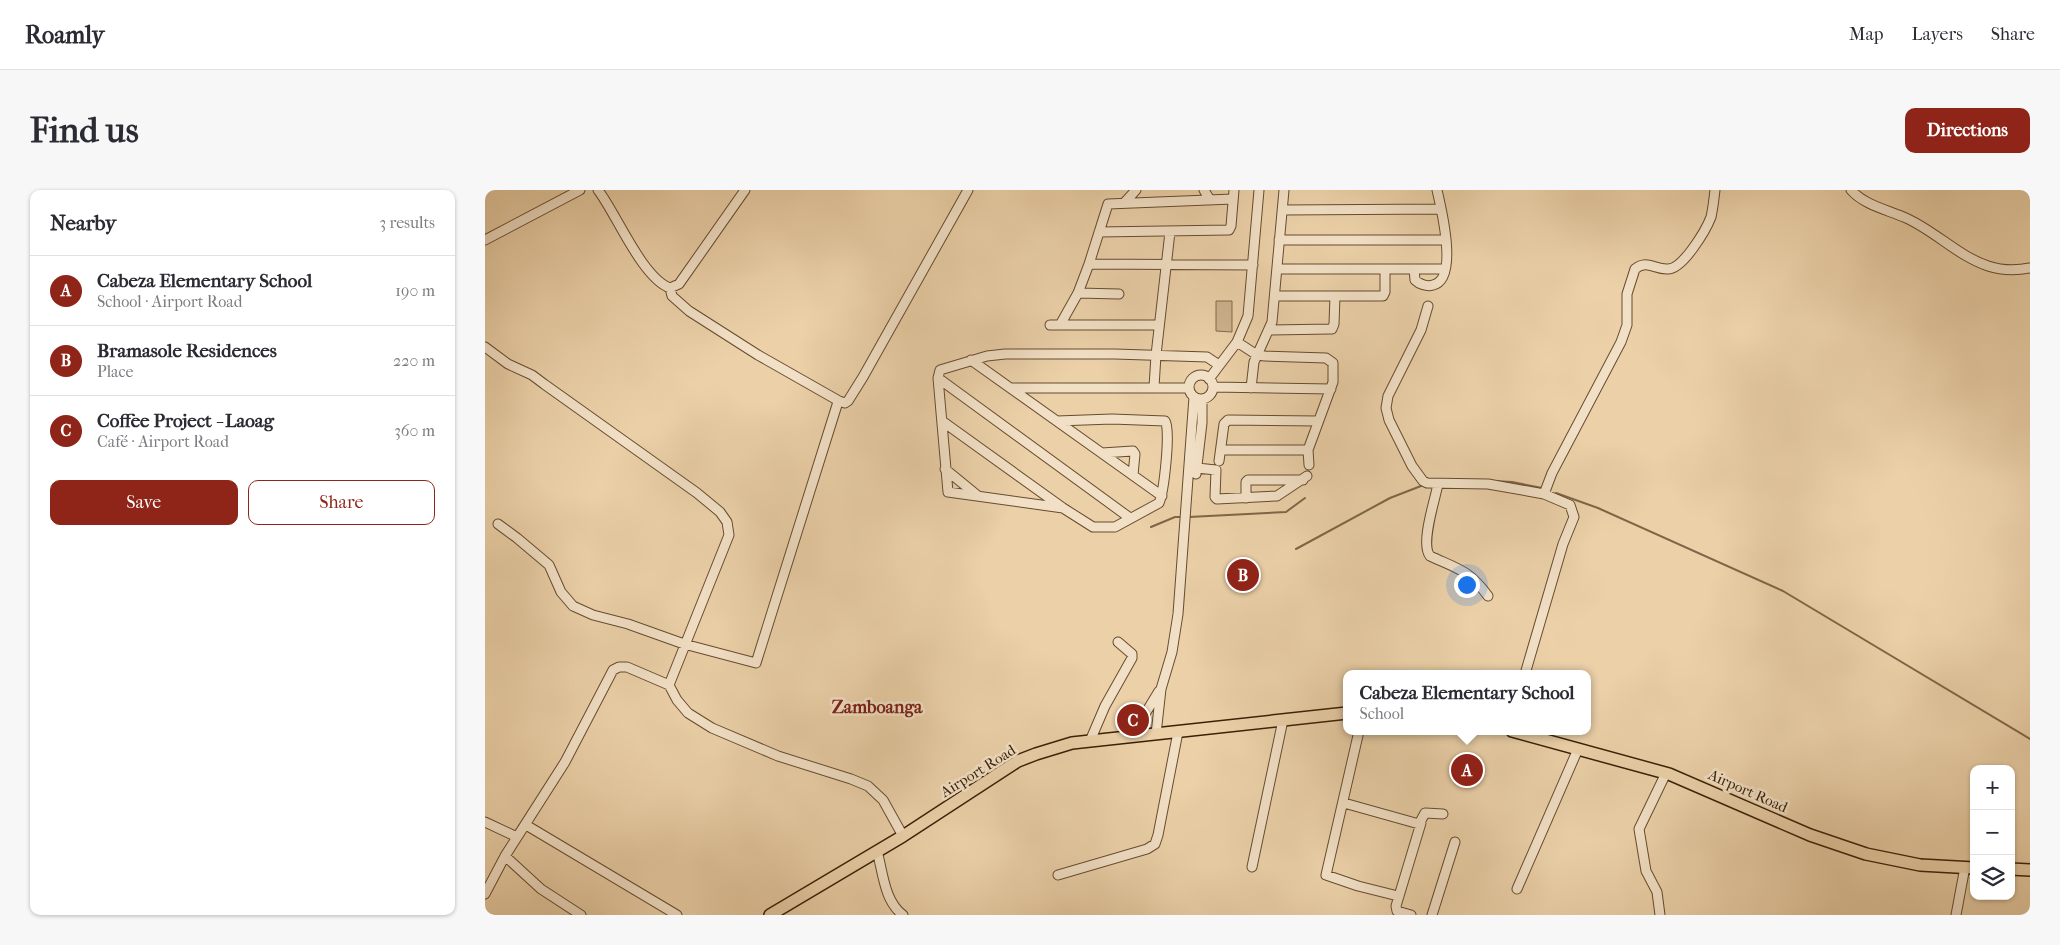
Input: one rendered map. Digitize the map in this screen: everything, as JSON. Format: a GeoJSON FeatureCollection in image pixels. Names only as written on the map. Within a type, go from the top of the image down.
{"type":"FeatureCollection","features":[{"type":"Feature","properties":{"kind":"main road","name":"Airport Road"},"geometry":{"type":"LineString","coordinates":[[770,915],[903,836],[1018,761],[1055,748],[1090,741],[1343,713]]}},
{"type":"Feature","properties":{"kind":"main road","name":"Airport Road"},"geometry":{"type":"LineString","coordinates":[[1527,735],[1666,773],[1840,846],[1895,861],[1920,865],[1969,867]]}},
{"type":"Feature","properties":{"kind":"main road"},"geometry":{"type":"LineString","coordinates":[[2015,869],[2030,870]]}},
{"type":"Feature","properties":{"kind":"street"},"geometry":{"type":"LineString","coordinates":[[485,240],[580,190]]}},
{"type":"Feature","properties":{"kind":"street"},"geometry":{"type":"LineString","coordinates":[[598,190],[629,244],[661,283],[670,288],[674,288],[679,284],[745,190]]}},
{"type":"Feature","properties":{"kind":"street"},"geometry":{"type":"LineString","coordinates":[[670,288],[672,296],[689,311],[782,369],[846,403],[968,190]]}},
{"type":"Feature","properties":{"kind":"street"},"geometry":{"type":"LineString","coordinates":[[1125,202],[1136,190]]}},
{"type":"Feature","properties":{"kind":"street"},"geometry":{"type":"LineString","coordinates":[[1204,190],[1210,200]]}},
{"type":"Feature","properties":{"kind":"street"},"geometry":{"type":"LineString","coordinates":[[1209,379],[1237,342],[1248,316],[1259,190]]}},
{"type":"Feature","properties":{"kind":"street"},"geometry":{"type":"LineString","coordinates":[[1251,388],[1253,367],[1270,330],[1275,296],[1284,190]]}},
{"type":"Feature","properties":{"kind":"street"},"geometry":{"type":"LineString","coordinates":[[1414,268],[1416,282],[1431,286],[1443,279],[1446,240],[1437,190]]}},
{"type":"Feature","properties":{"kind":"street"},"geometry":{"type":"LineString","coordinates":[[1544,494],[1552,473],[1621,342],[1627,325],[1627,294],[1635,269],[1645,264],[1669,270],[1682,262],[1708,223],[1715,190]]}},
{"type":"Feature","properties":{"kind":"street"},"geometry":{"type":"LineString","coordinates":[[1851,190],[1856,196],[1865,201],[1922,226],[1978,262],[2001,270],[2012,271],[2030,268]]}},
{"type":"Feature","properties":{"kind":"street"},"geometry":{"type":"LineString","coordinates":[[1060,325],[1077,293],[1089,264],[1099,232],[1108,204],[1210,200],[1233,195],[1231,226],[1229,230],[1099,232]]}},
{"type":"Feature","properties":{"kind":"street"},"geometry":{"type":"LineString","coordinates":[[1283,210],[1441,209]]}},
{"type":"Feature","properties":{"kind":"street"},"geometry":{"type":"LineString","coordinates":[[1154,387],[1170,232]]}},
{"type":"Feature","properties":{"kind":"street"},"geometry":{"type":"LineString","coordinates":[[1279,240],[1446,240]]}},
{"type":"Feature","properties":{"kind":"street"},"geometry":{"type":"LineString","coordinates":[[1089,264],[1253,265]]}},
{"type":"Feature","properties":{"kind":"street"},"geometry":{"type":"LineString","coordinates":[[1277,269],[1445,268]]}},
{"type":"Feature","properties":{"kind":"street"},"geometry":{"type":"LineString","coordinates":[[1275,296],[1383,296],[1385,292],[1385,269]]}},
{"type":"Feature","properties":{"kind":"street"},"geometry":{"type":"LineString","coordinates":[[1077,293],[1119,294]]}},
{"type":"Feature","properties":{"kind":"street"},"geometry":{"type":"LineString","coordinates":[[1270,330],[1332,329],[1334,325],[1335,296]]}},
{"type":"Feature","properties":{"kind":"street"},"geometry":{"type":"LineString","coordinates":[[1428,306],[1421,330],[1389,396],[1386,408],[1389,420],[1419,477],[1427,483],[1488,484],[1544,494],[1570,505],[1574,516],[1563,544],[1526,670]]}},
{"type":"Feature","properties":{"kind":"street"},"geometry":{"type":"LineString","coordinates":[[1049,325],[1159,325]]}},
{"type":"Feature","properties":{"kind":"street"},"geometry":{"type":"LineString","coordinates":[[1237,342],[1257,355],[1330,360],[1333,363],[1334,375],[1331,389],[1308,450],[1309,465]]}},
{"type":"Feature","properties":{"kind":"street"},"geometry":{"type":"LineString","coordinates":[[485,347],[508,364],[532,375],[651,458],[705,499],[725,518],[729,535],[670,681],[677,700],[688,713],[712,728],[778,756],[851,779],[874,791],[883,800],[903,836]]}},
{"type":"Feature","properties":{"kind":"street"},"geometry":{"type":"LineString","coordinates":[[1063,508],[1028,505],[948,492],[938,378],[940,370],[987,356],[1005,354],[1207,357],[1219,365]]}},
{"type":"Feature","properties":{"kind":"street"},"geometry":{"type":"LineString","coordinates":[[971,360],[1162,496]]}},
{"type":"Feature","properties":{"kind":"street"},"geometry":{"type":"LineString","coordinates":[[1189,388],[1191,381],[1196,377],[1202,376],[1209,379],[1213,388]]}},
{"type":"Feature","properties":{"kind":"street"},"geometry":{"type":"LineString","coordinates":[[938,378],[1130,518]]}},
{"type":"Feature","properties":{"kind":"street"},"geometry":{"type":"LineString","coordinates":[[1011,388],[1189,388],[1198,398],[1197,468],[1189,495]]}},
{"type":"Feature","properties":{"kind":"street"},"geometry":{"type":"LineString","coordinates":[[1213,388],[1331,389]]}},
{"type":"Feature","properties":{"kind":"street"},"geometry":{"type":"LineString","coordinates":[[1198,398],[1209,396],[1213,388]]}},
{"type":"Feature","properties":{"kind":"street"},"geometry":{"type":"LineString","coordinates":[[498,524],[549,565],[565,599],[573,606],[593,615],[628,624],[684,644],[753,664],[757,661],[839,400]]}},
{"type":"Feature","properties":{"kind":"street"},"geometry":{"type":"LineString","coordinates":[[942,421],[1090,526],[1115,528],[1130,518],[1157,505],[1162,496],[1168,426],[1165,421],[1158,419],[1057,421]]}},
{"type":"Feature","properties":{"kind":"street"},"geometry":{"type":"LineString","coordinates":[[1219,461],[1224,424],[1228,420],[1318,421]]}},
{"type":"Feature","properties":{"kind":"street"},"geometry":{"type":"LineString","coordinates":[[1156,734],[1161,689],[1172,652],[1177,621],[1187,508],[1197,434]]}},
{"type":"Feature","properties":{"kind":"street"},"geometry":{"type":"LineString","coordinates":[[1221,450],[1308,450]]}},
{"type":"Feature","properties":{"kind":"street"},"geometry":{"type":"LineString","coordinates":[[1102,453],[1133,451],[1135,454],[1133,475]]}},
{"type":"Feature","properties":{"kind":"street"},"geometry":{"type":"LineString","coordinates":[[1197,468],[1216,470],[1216,498],[1245,498],[1277,496],[1305,478],[1248,480],[1245,498]]}},
{"type":"Feature","properties":{"kind":"street"},"geometry":{"type":"LineString","coordinates":[[945,469],[979,496]]}},
{"type":"Feature","properties":{"kind":"street"},"geometry":{"type":"LineString","coordinates":[[1438,484],[1427,536],[1427,553],[1463,570],[1475,580],[1488,596]]}},
{"type":"Feature","properties":{"kind":"street"},"geometry":{"type":"LineString","coordinates":[[1090,741],[1105,706],[1132,658],[1132,654],[1117,642]]}},
{"type":"Feature","properties":{"kind":"street"},"geometry":{"type":"LineString","coordinates":[[485,894],[505,856],[565,762],[613,670],[619,666],[627,667],[670,681]]}},
{"type":"Feature","properties":{"kind":"street"},"geometry":{"type":"LineString","coordinates":[[1138,736],[1145,714],[1161,689]]}},
{"type":"Feature","properties":{"kind":"street"},"geometry":{"type":"LineString","coordinates":[[1252,867],[1283,720]]}},
{"type":"Feature","properties":{"kind":"street"},"geometry":{"type":"LineString","coordinates":[[1057,875],[1147,849],[1155,844],[1159,835],[1178,732]]}},
{"type":"Feature","properties":{"kind":"street"},"geometry":{"type":"LineString","coordinates":[[1358,735],[1326,875],[1329,878],[1398,896]]}},
{"type":"Feature","properties":{"kind":"street"},"geometry":{"type":"LineString","coordinates":[[1517,889],[1578,749]]}},
{"type":"Feature","properties":{"kind":"street"},"geometry":{"type":"LineString","coordinates":[[1660,915],[1657,892],[1646,871],[1639,829],[1666,773]]}},
{"type":"Feature","properties":{"kind":"street"},"geometry":{"type":"LineString","coordinates":[[1344,803],[1421,823]]}},
{"type":"Feature","properties":{"kind":"street"},"geometry":{"type":"LineString","coordinates":[[1411,915],[1396,910],[1398,896],[1421,823],[1425,813],[1443,814]]}},
{"type":"Feature","properties":{"kind":"street"},"geometry":{"type":"LineString","coordinates":[[485,822],[517,837]]}},
{"type":"Feature","properties":{"kind":"street"},"geometry":{"type":"LineString","coordinates":[[526,825],[677,915]]}},
{"type":"Feature","properties":{"kind":"street"},"geometry":{"type":"LineString","coordinates":[[1433,915],[1455,842]]}},
{"type":"Feature","properties":{"kind":"street"},"geometry":{"type":"LineString","coordinates":[[877,851],[889,898],[894,908],[903,915]]}},
{"type":"Feature","properties":{"kind":"street"},"geometry":{"type":"LineString","coordinates":[[505,856],[541,889],[581,915]]}},
{"type":"Feature","properties":{"kind":"street"},"geometry":{"type":"LineString","coordinates":[[1957,915],[1969,867]]}},
{"type":"Feature","properties":{"kind":"shaded area"},"geometry":{"type":"Polygon","coordinates":[[[1216,301],[1232,301],[1232,332],[1216,331],[1216,301]]]}},
{"type":"Feature","properties":{"kind":"waterway"},"geometry":{"type":"LineString","coordinates":[[1494,481],[1512,482],[1542,488]]}},
{"type":"Feature","properties":{"kind":"waterway"},"geometry":{"type":"LineString","coordinates":[[1296,549],[1390,498],[1421,486]]}},
{"type":"Feature","properties":{"kind":"waterway"},"geometry":{"type":"LineString","coordinates":[[1556,493],[1598,508],[1783,591],[2030,739]]}},
{"type":"Feature","properties":{"kind":"waterway"},"geometry":{"type":"LineString","coordinates":[[1189,517],[1286,512],[1305,498]]}},
{"type":"Feature","properties":{"kind":"waterway"},"geometry":{"type":"LineString","coordinates":[[1151,527],[1175,517],[1182,517]]}},
{"type":"Feature","properties":{"kind":"place","name":"Bramasole Residences"},"geometry":{"type":"Point","coordinates":[1243,575]}},
{"type":"Feature","properties":{"kind":"place","name":"Coffee Project - Laoag"},"geometry":{"type":"Point","coordinates":[1133,720]}},
{"type":"Feature","properties":{"kind":"place","name":"Cabeza Elementary School"},"geometry":{"type":"Point","coordinates":[1467,770]}},
{"type":"Feature","properties":{"kind":"district","name":"Zamboanga"},"geometry":{"type":"Point","coordinates":[877,707]}}]}
